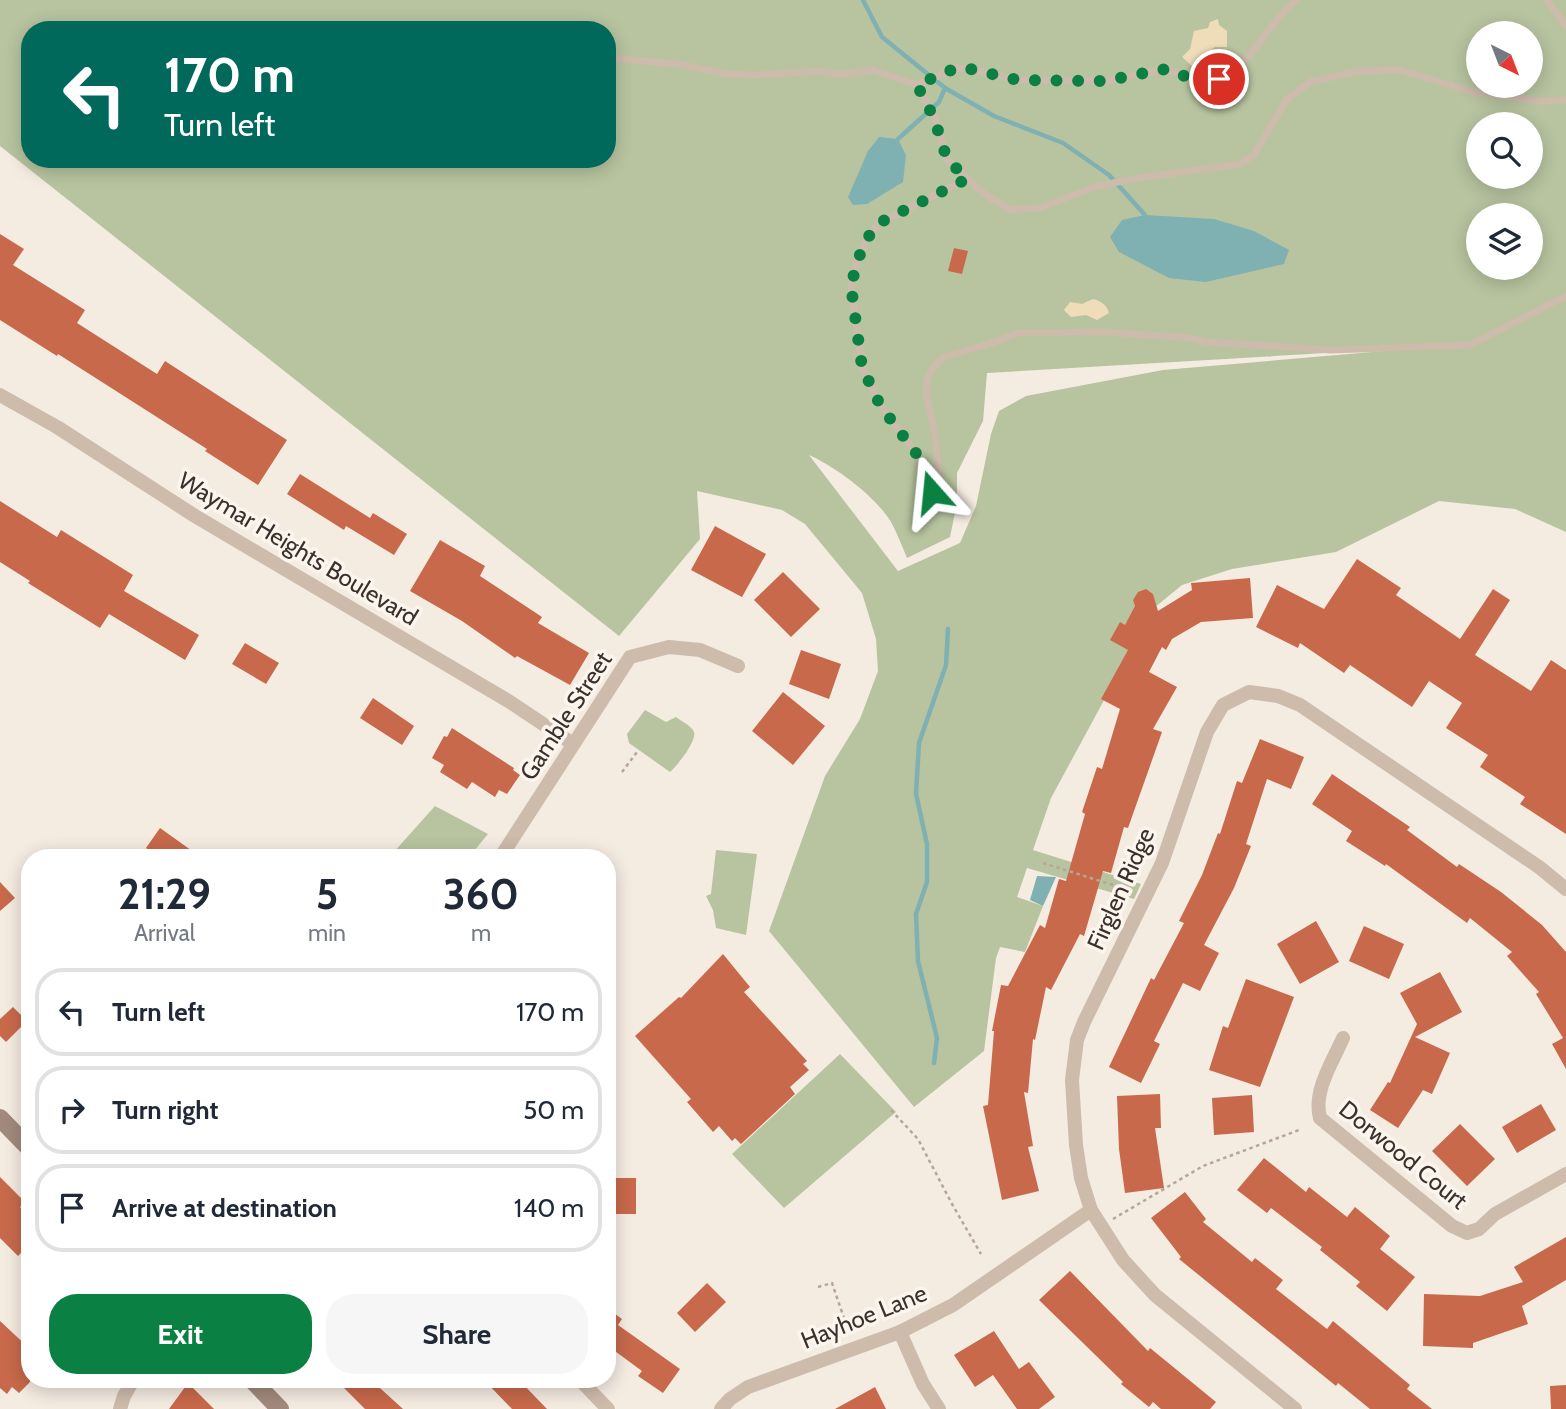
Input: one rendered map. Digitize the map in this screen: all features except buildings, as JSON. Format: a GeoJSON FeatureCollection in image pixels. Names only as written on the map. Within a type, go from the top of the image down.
{"type":"FeatureCollection","features":[{"type":"Feature","properties":{"kind":"main road"},"geometry":{"type":"LineString","coordinates":[[0,1118],[21,1140]]}},
{"type":"Feature","properties":{"kind":"main road"},"geometry":{"type":"LineString","coordinates":[[260,1388],[281,1409]]}},
{"type":"Feature","properties":{"kind":"street","name":"Waymar Heights Boulevard"},"geometry":{"type":"LineString","coordinates":[[0,395],[57,427],[195,516],[510,702],[573,744]]}},
{"type":"Feature","properties":{"kind":"street","name":"Gamble Street"},"geometry":{"type":"LineString","coordinates":[[506,849],[629,657],[669,647],[700,650],[738,666]]}},
{"type":"Feature","properties":{"kind":"street","name":"Firglen Ridge"},"geometry":{"type":"LineString","coordinates":[[1295,1409],[1145,1286],[1123,1260],[1091,1210],[1081,1178],[1076,1145],[1072,1080],[1077,1040],[1162,863],[1207,732],[1223,705],[1249,692],[1278,696],[1300,705],[1539,867],[1566,889]]}},
{"type":"Feature","properties":{"kind":"street","name":"Dorwood Court"},"geometry":{"type":"LineString","coordinates":[[1343,1038],[1320,1091],[1316,1105],[1320,1118],[1452,1226],[1467,1233],[1479,1229],[1495,1214],[1566,1174]]}},
{"type":"Feature","properties":{"kind":"street","name":"Hayhoe Lane"},"geometry":{"type":"LineString","coordinates":[[720,1409],[748,1387],[900,1332],[953,1305],[1068,1223],[1091,1210]]}},
{"type":"Feature","properties":{"kind":"street"},"geometry":{"type":"LineString","coordinates":[[900,1332],[923,1384],[939,1409]]}},
{"type":"Feature","properties":{"kind":"street"},"geometry":{"type":"LineString","coordinates":[[120,1409],[130,1388]]}},
{"type":"Feature","properties":{"kind":"street"},"geometry":{"type":"LineString","coordinates":[[588,1388],[608,1409]]}},
{"type":"Feature","properties":{"kind":"lane"},"geometry":{"type":"LineString","coordinates":[[616,59],[679,64],[726,74],[819,71],[855,74],[873,70],[920,84],[956,68],[1018,80],[1104,81],[1166,69],[1203,83],[1237,71],[1280,16],[1297,0]]}},
{"type":"Feature","properties":{"kind":"lane"},"geometry":{"type":"LineString","coordinates":[[1547,0],[1566,26]]}},
{"type":"Feature","properties":{"kind":"lane"},"geometry":{"type":"LineString","coordinates":[[920,84],[947,159],[983,193],[1010,210],[1040,208],[1127,180],[1240,164],[1254,155],[1287,99],[1310,82],[1359,71],[1400,70],[1474,92],[1540,101],[1566,100]]}},
{"type":"Feature","properties":{"kind":"lane"},"geometry":{"type":"LineString","coordinates":[[967,179],[879,223],[866,240],[851,286],[862,367],[880,405],[924,464],[933,494],[937,495],[940,486],[935,434],[927,398],[928,379],[933,368],[944,356],[1017,333],[1105,332],[1331,350],[1471,345],[1566,296]]}},
{"type":"Feature","properties":{"kind":"path"},"geometry":{"type":"LineString","coordinates":[[622,772],[637,752]]}},
{"type":"Feature","properties":{"kind":"path"},"geometry":{"type":"LineString","coordinates":[[1042,863],[1136,892]]}},
{"type":"Feature","properties":{"kind":"path"},"geometry":{"type":"LineString","coordinates":[[891,1110],[918,1139],[981,1254]]}},
{"type":"Feature","properties":{"kind":"path"},"geometry":{"type":"LineString","coordinates":[[1110,1220],[1203,1166],[1299,1130]]}},
{"type":"Feature","properties":{"kind":"path"},"geometry":{"type":"LineString","coordinates":[[818,1287],[832,1283],[846,1324]]}},
{"type":"Feature","properties":{"kind":"green space"},"geometry":{"type":"Polygon","coordinates":[[[0,0],[1566,0],[1566,532],[1515,509],[1439,501],[1336,552],[1232,569],[1182,585],[1154,608],[1051,798],[1033,850],[1141,884],[1134,899],[1027,868],[1017,897],[1043,906],[1025,952],[1000,947],[996,958],[984,1051],[914,1107],[769,931],[825,776],[860,719],[878,671],[876,639],[862,593],[805,524],[782,510],[697,491],[700,539],[619,636],[28,168],[616,168],[616,21],[21,21],[21,163],[0,146],[0,0]],[[1384,351],[987,373],[983,421],[957,473],[957,503],[950,537],[907,558],[891,522],[875,502],[843,475],[809,455],[898,571],[960,543],[976,506],[991,434],[999,411],[1026,396],[1163,370],[1384,351]]]}},
{"type":"Feature","properties":{"kind":"green space"},"geometry":{"type":"Polygon","coordinates":[[[645,710],[666,722],[676,717],[694,732],[690,747],[670,772],[629,743],[627,734],[645,710]]]}},
{"type":"Feature","properties":{"kind":"green space"},"geometry":{"type":"Polygon","coordinates":[[[435,806],[488,834],[476,849],[397,849],[435,806]]]}},
{"type":"Feature","properties":{"kind":"green space"},"geometry":{"type":"Polygon","coordinates":[[[716,850],[757,854],[746,935],[716,928],[713,910],[706,896],[711,894],[716,850]]]}},
{"type":"Feature","properties":{"kind":"green space"},"geometry":{"type":"Polygon","coordinates":[[[840,1054],[896,1112],[784,1208],[732,1154],[840,1054]]]}},
{"type":"Feature","properties":{"kind":"sand"},"geometry":{"type":"Polygon","coordinates":[[[1218,19],[1219,25],[1227,31],[1227,47],[1215,47],[1212,49],[1210,63],[1193,67],[1182,57],[1190,49],[1194,31],[1208,28],[1210,22],[1218,19]]]}},
{"type":"Feature","properties":{"kind":"sand"},"geometry":{"type":"Polygon","coordinates":[[[1093,299],[1103,304],[1109,313],[1097,320],[1086,315],[1071,317],[1064,310],[1070,302],[1082,304],[1093,299]]]}},
{"type":"Feature","properties":{"kind":"water"},"geometry":{"type":"Polygon","coordinates":[[[879,137],[898,139],[906,155],[903,182],[867,204],[853,205],[848,197],[868,151],[879,137]]]}},
{"type":"Feature","properties":{"kind":"water"},"geometry":{"type":"Polygon","coordinates":[[[1145,215],[1214,219],[1254,231],[1289,250],[1284,264],[1206,282],[1169,278],[1119,252],[1110,237],[1122,220],[1145,215]]]}},
{"type":"Feature","properties":{"kind":"water"},"geometry":{"type":"Polygon","coordinates":[[[1037,876],[1056,877],[1043,906],[1030,900],[1037,876]]]}},
{"type":"Feature","properties":{"kind":"waterway"},"geometry":{"type":"LineString","coordinates":[[863,0],[882,37],[945,88],[994,116],[1063,143],[1109,175],[1145,215]]}},
{"type":"Feature","properties":{"kind":"waterway"},"geometry":{"type":"LineString","coordinates":[[898,139],[939,102],[945,88]]}},
{"type":"Feature","properties":{"kind":"waterway"},"geometry":{"type":"LineString","coordinates":[[934,1063],[937,1038],[918,961],[916,914],[927,882],[927,844],[916,794],[919,743],[946,665],[948,629]]}},
{"type":"Feature","properties":{"kind":"route"},"geometry":{"type":"LineString","coordinates":[[932,492],[932,484],[924,464],[880,405],[862,367],[851,286],[866,240],[879,223],[967,179],[947,159],[934,118],[917,85],[956,68],[1018,80],[1104,81],[1166,69],[1203,83],[1219,79]]}}]}
